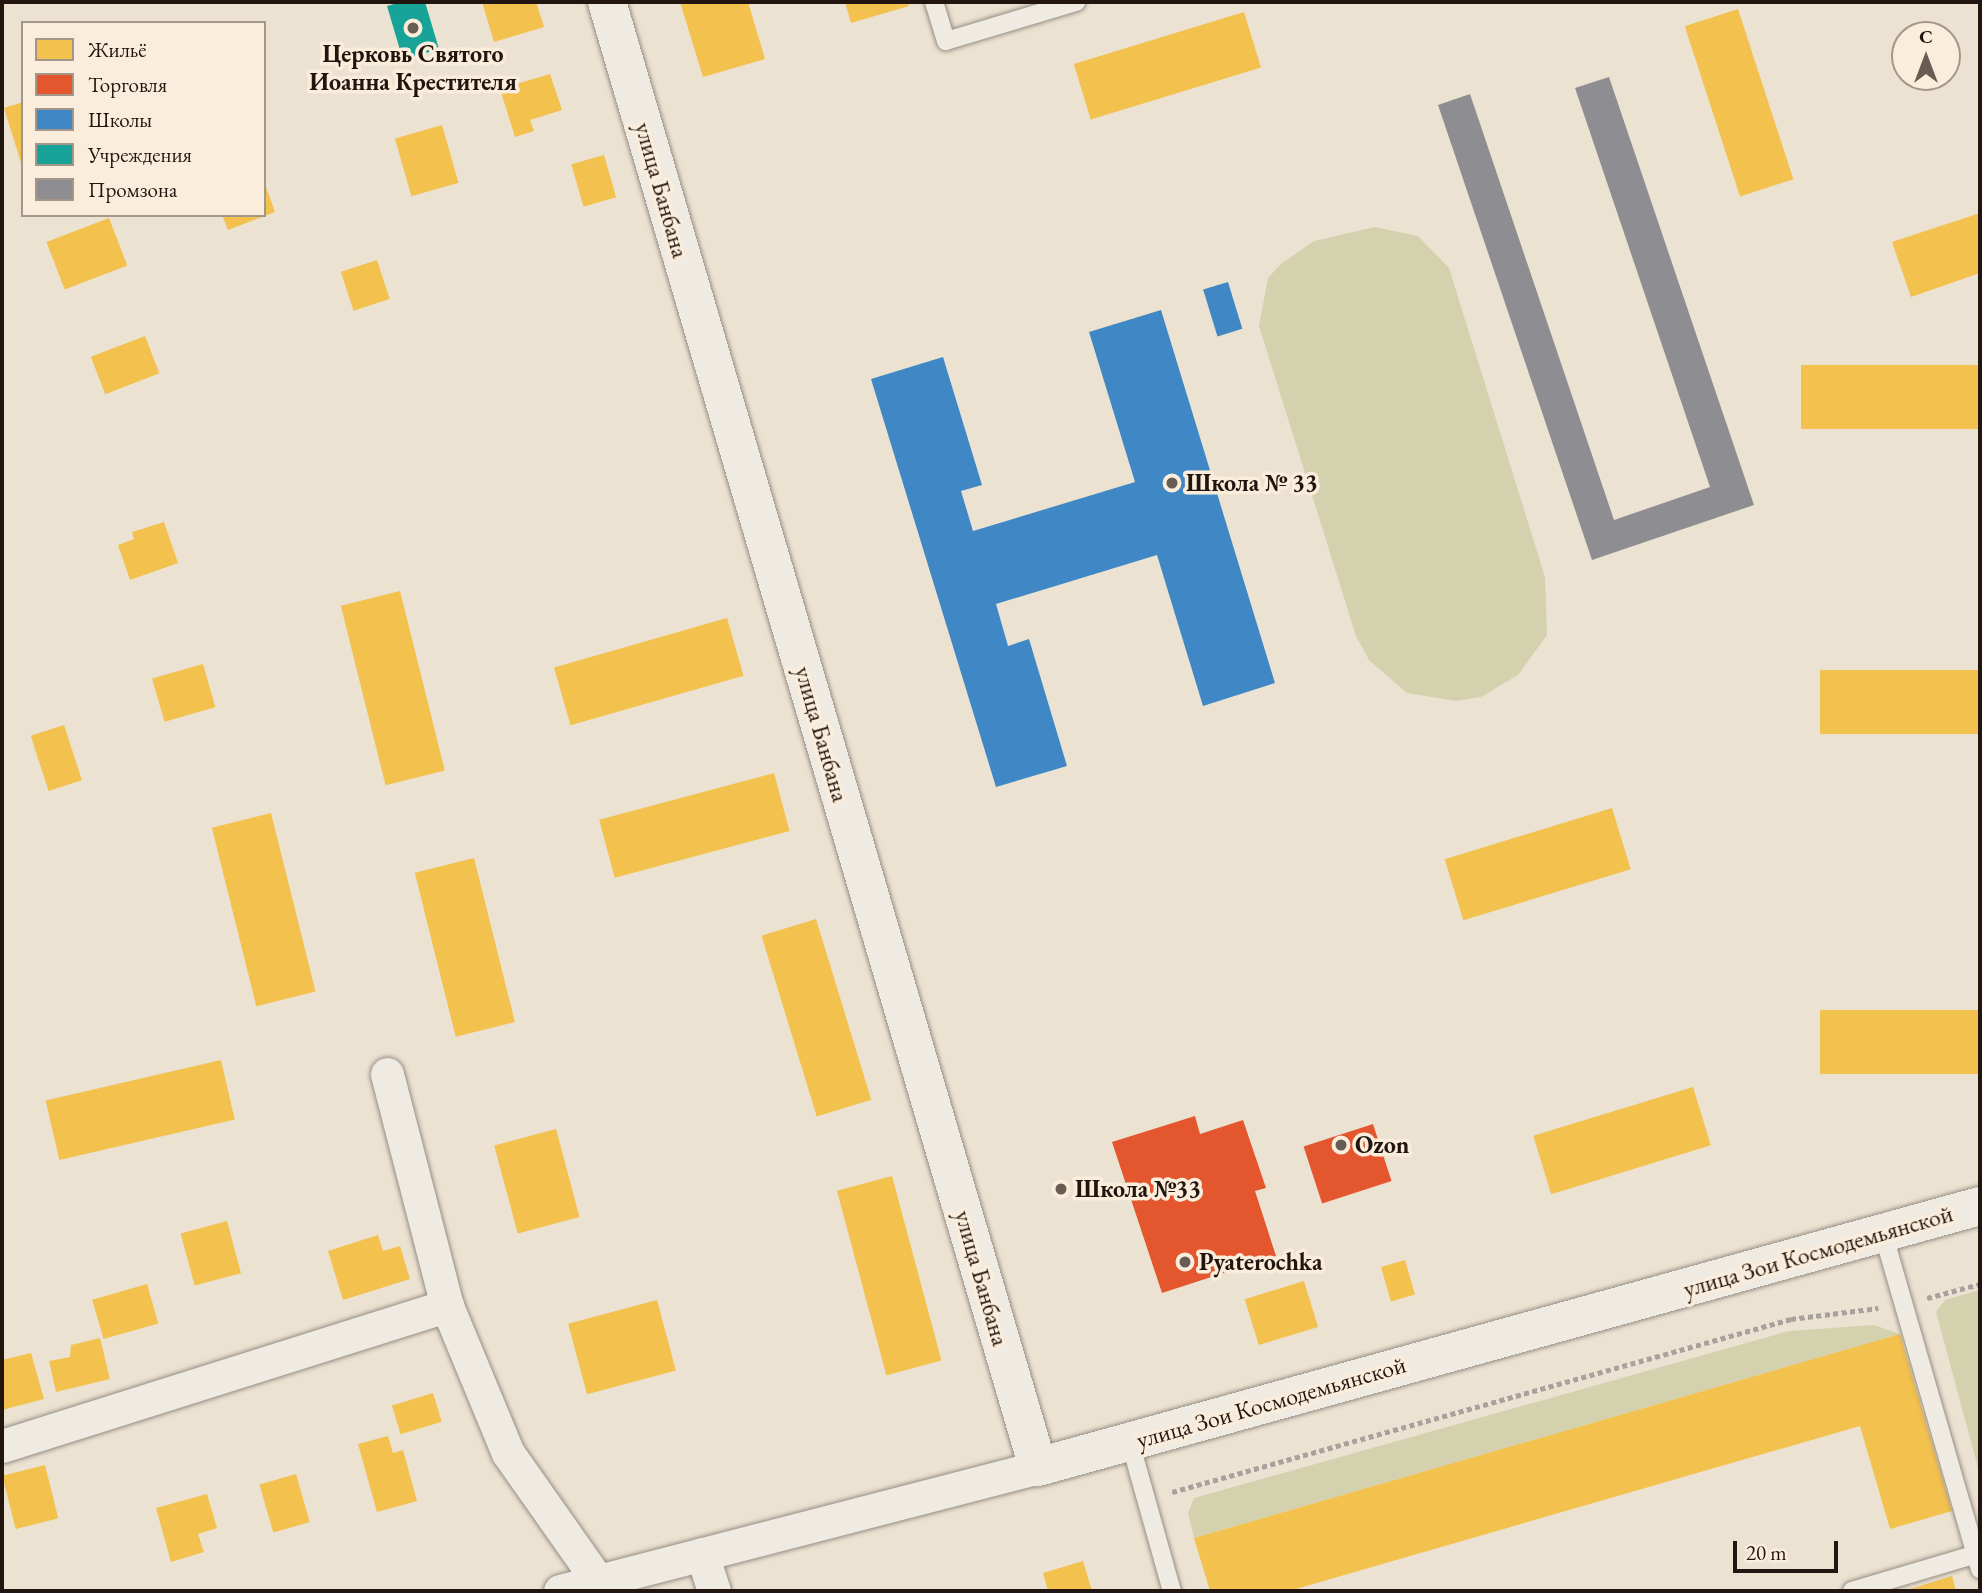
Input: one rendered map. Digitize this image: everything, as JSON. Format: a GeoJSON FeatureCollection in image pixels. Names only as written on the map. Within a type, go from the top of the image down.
{"type":"FeatureCollection","features":[{"type":"Feature","properties":{"kind":"street","name":"улица Банбана"},"geometry":{"type":"LineString","coordinates":[[607,2],[1038,1467]]}},
{"type":"Feature","properties":{"kind":"street"},"geometry":{"type":"LineString","coordinates":[[387,1074],[447,1306],[508,1453],[598,1581]]}},
{"type":"Feature","properties":{"kind":"street","name":"улица Зои Космодемьянской"},"geometry":{"type":"LineString","coordinates":[[560,1591],[1038,1467],[1980,1206]]}},
{"type":"Feature","properties":{"kind":"street"},"geometry":{"type":"LineString","coordinates":[[2,1446],[447,1306]]}},
{"type":"Feature","properties":{"kind":"street"},"geometry":{"type":"LineString","coordinates":[[702,1554],[713,1591]]}},
{"type":"Feature","properties":{"kind":"lane"},"geometry":{"type":"LineString","coordinates":[[934,2],[946,41],[1076,2]]}},
{"type":"Feature","properties":{"kind":"lane"},"geometry":{"type":"LineString","coordinates":[[1852,1591],[1979,1559],[1883,1233]]}},
{"type":"Feature","properties":{"kind":"lane"},"geometry":{"type":"LineString","coordinates":[[1130,1442],[1172,1591]]}},
{"type":"Feature","properties":{"kind":"path"},"geometry":{"type":"LineString","coordinates":[[1146,1499],[1791,1319],[1904,1305],[1980,1283]]}},
{"type":"Feature","properties":{"kind":"shaded area"},"geometry":{"type":"Polygon","coordinates":[[[1375,227],[1418,236],[1449,268],[1545,577],[1547,635],[1518,675],[1481,697],[1456,701],[1407,693],[1369,660],[1356,636],[1259,326],[1268,278],[1281,264],[1314,241],[1375,227]]]}},
{"type":"Feature","properties":{"kind":"shaded area"},"geometry":{"type":"Polygon","coordinates":[[[1980,1290],[1980,1475],[1936,1312],[1945,1300],[1980,1290]]]}},
{"type":"Feature","properties":{"kind":"shaded area"},"geometry":{"type":"Polygon","coordinates":[[[1874,1325],[1900,1334],[1194,1538],[1188,1513],[1194,1498],[1789,1331],[1874,1325]]]}},
{"type":"Feature","properties":{"kind":"building: Жильё"},"geometry":{"type":"Polygon","coordinates":[[[482,2],[536,2],[544,27],[494,42],[482,2]]]}},
{"type":"Feature","properties":{"kind":"building: Жильё"},"geometry":{"type":"Polygon","coordinates":[[[680,2],[748,2],[765,59],[703,77],[680,2]]]}},
{"type":"Feature","properties":{"kind":"building: Жильё"},"geometry":{"type":"Polygon","coordinates":[[[845,2],[907,2],[909,6],[851,23],[845,2]]]}},
{"type":"Feature","properties":{"kind":"building: Жильё"},"geometry":{"type":"Polygon","coordinates":[[[1738,9],[1793,179],[1740,197],[1685,26],[1738,9]]]}},
{"type":"Feature","properties":{"kind":"building: Жильё"},"geometry":{"type":"Polygon","coordinates":[[[1244,12],[1261,67],[1091,120],[1074,64],[1244,12]]]}},
{"type":"Feature","properties":{"kind":"building: Жильё"},"geometry":{"type":"Polygon","coordinates":[[[550,74],[562,110],[530,120],[534,131],[515,137],[500,89],[550,74]]]}},
{"type":"Feature","properties":{"kind":"building: Жильё"},"geometry":{"type":"Polygon","coordinates":[[[21,103],[21,163],[4,108],[21,103]]]}},
{"type":"Feature","properties":{"kind":"building: Жильё"},"geometry":{"type":"Polygon","coordinates":[[[442,125],[459,183],[411,196],[395,139],[442,125]]]}},
{"type":"Feature","properties":{"kind":"building: Жильё"},"geometry":{"type":"Polygon","coordinates":[[[604,155],[616,197],[583,207],[571,164],[604,155]]]}},
{"type":"Feature","properties":{"kind":"building: Жильё"},"geometry":{"type":"Polygon","coordinates":[[[266,187],[275,212],[266,215],[266,187]]]}},
{"type":"Feature","properties":{"kind":"building: Жильё"},"geometry":{"type":"Polygon","coordinates":[[[1980,213],[1980,273],[1911,297],[1892,242],[1980,213]]]}},
{"type":"Feature","properties":{"kind":"building: Жильё"},"geometry":{"type":"Polygon","coordinates":[[[223,217],[262,217],[228,230],[223,217]]]}},
{"type":"Feature","properties":{"kind":"building: Жильё"},"geometry":{"type":"Polygon","coordinates":[[[109,218],[127,266],[65,290],[46,242],[109,218]]]}},
{"type":"Feature","properties":{"kind":"building: Жильё"},"geometry":{"type":"Polygon","coordinates":[[[377,260],[390,299],[354,311],[341,272],[377,260]]]}},
{"type":"Feature","properties":{"kind":"building: Жильё"},"geometry":{"type":"Polygon","coordinates":[[[145,336],[159,373],[105,394],[91,357],[145,336]]]}},
{"type":"Feature","properties":{"kind":"building: Жильё"},"geometry":{"type":"Polygon","coordinates":[[[1801,365],[1980,365],[1980,429],[1801,429],[1801,365]]]}},
{"type":"Feature","properties":{"kind":"building: Жильё"},"geometry":{"type":"Polygon","coordinates":[[[164,522],[178,563],[130,580],[118,545],[134,539],[132,532],[164,522]]]}},
{"type":"Feature","properties":{"kind":"building: Жильё"},"geometry":{"type":"Polygon","coordinates":[[[400,591],[445,771],[386,785],[341,606],[400,591]]]}},
{"type":"Feature","properties":{"kind":"building: Жильё"},"geometry":{"type":"Polygon","coordinates":[[[727,618],[744,676],[571,725],[554,668],[727,618]]]}},
{"type":"Feature","properties":{"kind":"building: Жильё"},"geometry":{"type":"Polygon","coordinates":[[[203,664],[215,707],[164,722],[152,679],[203,664]]]}},
{"type":"Feature","properties":{"kind":"building: Жильё"},"geometry":{"type":"Polygon","coordinates":[[[1820,670],[1980,670],[1980,734],[1820,734],[1820,670]]]}},
{"type":"Feature","properties":{"kind":"building: Жильё"},"geometry":{"type":"Polygon","coordinates":[[[64,725],[82,780],[49,791],[31,736],[64,725]]]}},
{"type":"Feature","properties":{"kind":"building: Жильё"},"geometry":{"type":"Polygon","coordinates":[[[774,773],[790,831],[615,878],[599,820],[774,773]]]}},
{"type":"Feature","properties":{"kind":"building: Жильё"},"geometry":{"type":"Polygon","coordinates":[[[1612,808],[1631,869],[1463,920],[1445,859],[1612,808]]]}},
{"type":"Feature","properties":{"kind":"building: Жильё"},"geometry":{"type":"Polygon","coordinates":[[[271,813],[316,992],[256,1006],[212,828],[271,813]]]}},
{"type":"Feature","properties":{"kind":"building: Жильё"},"geometry":{"type":"Polygon","coordinates":[[[474,858],[515,1022],[456,1037],[415,873],[474,858]]]}},
{"type":"Feature","properties":{"kind":"building: Жильё"},"geometry":{"type":"Polygon","coordinates":[[[816,919],[871,1100],[817,1116],[761,936],[816,919]]]}},
{"type":"Feature","properties":{"kind":"building: Жильё"},"geometry":{"type":"Polygon","coordinates":[[[1820,1010],[1980,1010],[1980,1074],[1820,1074],[1820,1010]]]}},
{"type":"Feature","properties":{"kind":"building: Жильё"},"geometry":{"type":"Polygon","coordinates":[[[221,1060],[235,1119],[59,1160],[46,1100],[221,1060]]]}},
{"type":"Feature","properties":{"kind":"building: Жильё"},"geometry":{"type":"Polygon","coordinates":[[[1693,1087],[1711,1145],[1551,1194],[1533,1136],[1693,1087]]]}},
{"type":"Feature","properties":{"kind":"building: Жильё"},"geometry":{"type":"Polygon","coordinates":[[[556,1129],[580,1217],[518,1233],[494,1146],[556,1129]]]}},
{"type":"Feature","properties":{"kind":"building: Жильё"},"geometry":{"type":"Polygon","coordinates":[[[892,1176],[941,1360],[886,1375],[837,1191],[892,1176]]]}},
{"type":"Feature","properties":{"kind":"building: Жильё"},"geometry":{"type":"Polygon","coordinates":[[[227,1221],[241,1273],[195,1286],[181,1233],[227,1221]]]}},
{"type":"Feature","properties":{"kind":"building: Жильё"},"geometry":{"type":"Polygon","coordinates":[[[378,1235],[383,1251],[400,1246],[410,1279],[343,1300],[328,1251],[378,1235]]]}},
{"type":"Feature","properties":{"kind":"building: Жильё"},"geometry":{"type":"Polygon","coordinates":[[[1405,1260],[1415,1295],[1391,1301],[1381,1267],[1405,1260]]]}},
{"type":"Feature","properties":{"kind":"building: Жильё"},"geometry":{"type":"Polygon","coordinates":[[[1304,1281],[1318,1327],[1259,1345],[1245,1299],[1304,1281]]]}},
{"type":"Feature","properties":{"kind":"building: Жильё"},"geometry":{"type":"Polygon","coordinates":[[[147,1284],[158,1323],[104,1339],[92,1300],[147,1284]]]}},
{"type":"Feature","properties":{"kind":"building: Жильё"},"geometry":{"type":"Polygon","coordinates":[[[657,1300],[676,1371],[587,1394],[568,1324],[657,1300]]]}},
{"type":"Feature","properties":{"kind":"building: Жильё"},"geometry":{"type":"Polygon","coordinates":[[[1900,1334],[1952,1511],[1890,1529],[1860,1426],[1289,1591],[1210,1591],[1194,1538],[1900,1334]]]}},
{"type":"Feature","properties":{"kind":"building: Жильё"},"geometry":{"type":"Polygon","coordinates":[[[100,1338],[110,1379],[56,1392],[49,1361],[70,1357],[71,1345],[100,1338]]]}},
{"type":"Feature","properties":{"kind":"building: Жильё"},"geometry":{"type":"Polygon","coordinates":[[[31,1353],[44,1399],[2,1410],[2,1360],[31,1353]]]}},
{"type":"Feature","properties":{"kind":"building: Жильё"},"geometry":{"type":"Polygon","coordinates":[[[433,1393],[442,1422],[401,1434],[392,1406],[433,1393]]]}},
{"type":"Feature","properties":{"kind":"building: Жильё"},"geometry":{"type":"Polygon","coordinates":[[[388,1436],[393,1453],[403,1450],[417,1501],[377,1512],[358,1444],[388,1436]]]}},
{"type":"Feature","properties":{"kind":"building: Жильё"},"geometry":{"type":"Polygon","coordinates":[[[45,1465],[58,1518],[16,1529],[2,1476],[45,1465]]]}},
{"type":"Feature","properties":{"kind":"building: Жильё"},"geometry":{"type":"Polygon","coordinates":[[[296,1474],[310,1522],[273,1533],[259,1484],[296,1474]]]}},
{"type":"Feature","properties":{"kind":"building: Жильё"},"geometry":{"type":"Polygon","coordinates":[[[207,1494],[217,1528],[198,1534],[204,1552],[171,1562],[156,1508],[207,1494]]]}},
{"type":"Feature","properties":{"kind":"building: Жильё"},"geometry":{"type":"Polygon","coordinates":[[[1083,1561],[1092,1591],[1048,1591],[1043,1573],[1083,1561]]]}},
{"type":"Feature","properties":{"kind":"building: Жильё"},"geometry":{"type":"Polygon","coordinates":[[[1952,1576],[1956,1591],[1904,1591],[1952,1576]]]}},
{"type":"Feature","properties":{"kind":"building: Торговля"},"geometry":{"type":"Polygon","coordinates":[[[1195,1116],[1200,1134],[1243,1120],[1266,1188],[1255,1191],[1276,1256],[1162,1293],[1112,1142],[1195,1116]]]}},
{"type":"Feature","properties":{"kind":"building: Торговля"},"geometry":{"type":"Polygon","coordinates":[[[1373,1124],[1392,1181],[1322,1204],[1304,1147],[1373,1124]]]}},
{"type":"Feature","properties":{"kind":"building: Школы"},"geometry":{"type":"Polygon","coordinates":[[[1228,282],[1242,329],[1217,336],[1203,290],[1228,282]]]}},
{"type":"Feature","properties":{"kind":"building: Школы"},"geometry":{"type":"Polygon","coordinates":[[[1161,310],[1275,683],[1203,706],[1157,555],[996,604],[1008,646],[1029,639],[1067,766],[996,787],[871,379],[943,357],[982,485],[961,491],[973,531],[1135,482],[1089,332],[1161,310]]]}},
{"type":"Feature","properties":{"kind":"building: Учреждения","name":"Церковь Святого Иоанна Крестителя"},"geometry":{"type":"Polygon","coordinates":[[[401,2],[425,2],[439,49],[403,60],[387,6],[401,2]]]}},
{"type":"Feature","properties":{"kind":"building: Промзона"},"geometry":{"type":"Polygon","coordinates":[[[1609,77],[1754,505],[1592,560],[1438,105],[1470,94],[1614,520],[1710,487],[1575,88],[1609,77]]]}},
{"type":"Feature","properties":{"kind":"place","name":"Церковь Святого Иоанна Крестителя"},"geometry":{"type":"Point","coordinates":[413,28]}},
{"type":"Feature","properties":{"kind":"place","name":"Школа № 33"},"geometry":{"type":"Point","coordinates":[1172,483]}},
{"type":"Feature","properties":{"kind":"place","name":"Ozon"},"geometry":{"type":"Point","coordinates":[1341,1145]}},
{"type":"Feature","properties":{"kind":"place","name":"Школа №33"},"geometry":{"type":"Point","coordinates":[1061,1189]}},
{"type":"Feature","properties":{"kind":"place","name":"Pyaterochka"},"geometry":{"type":"Point","coordinates":[1185,1262]}}]}
